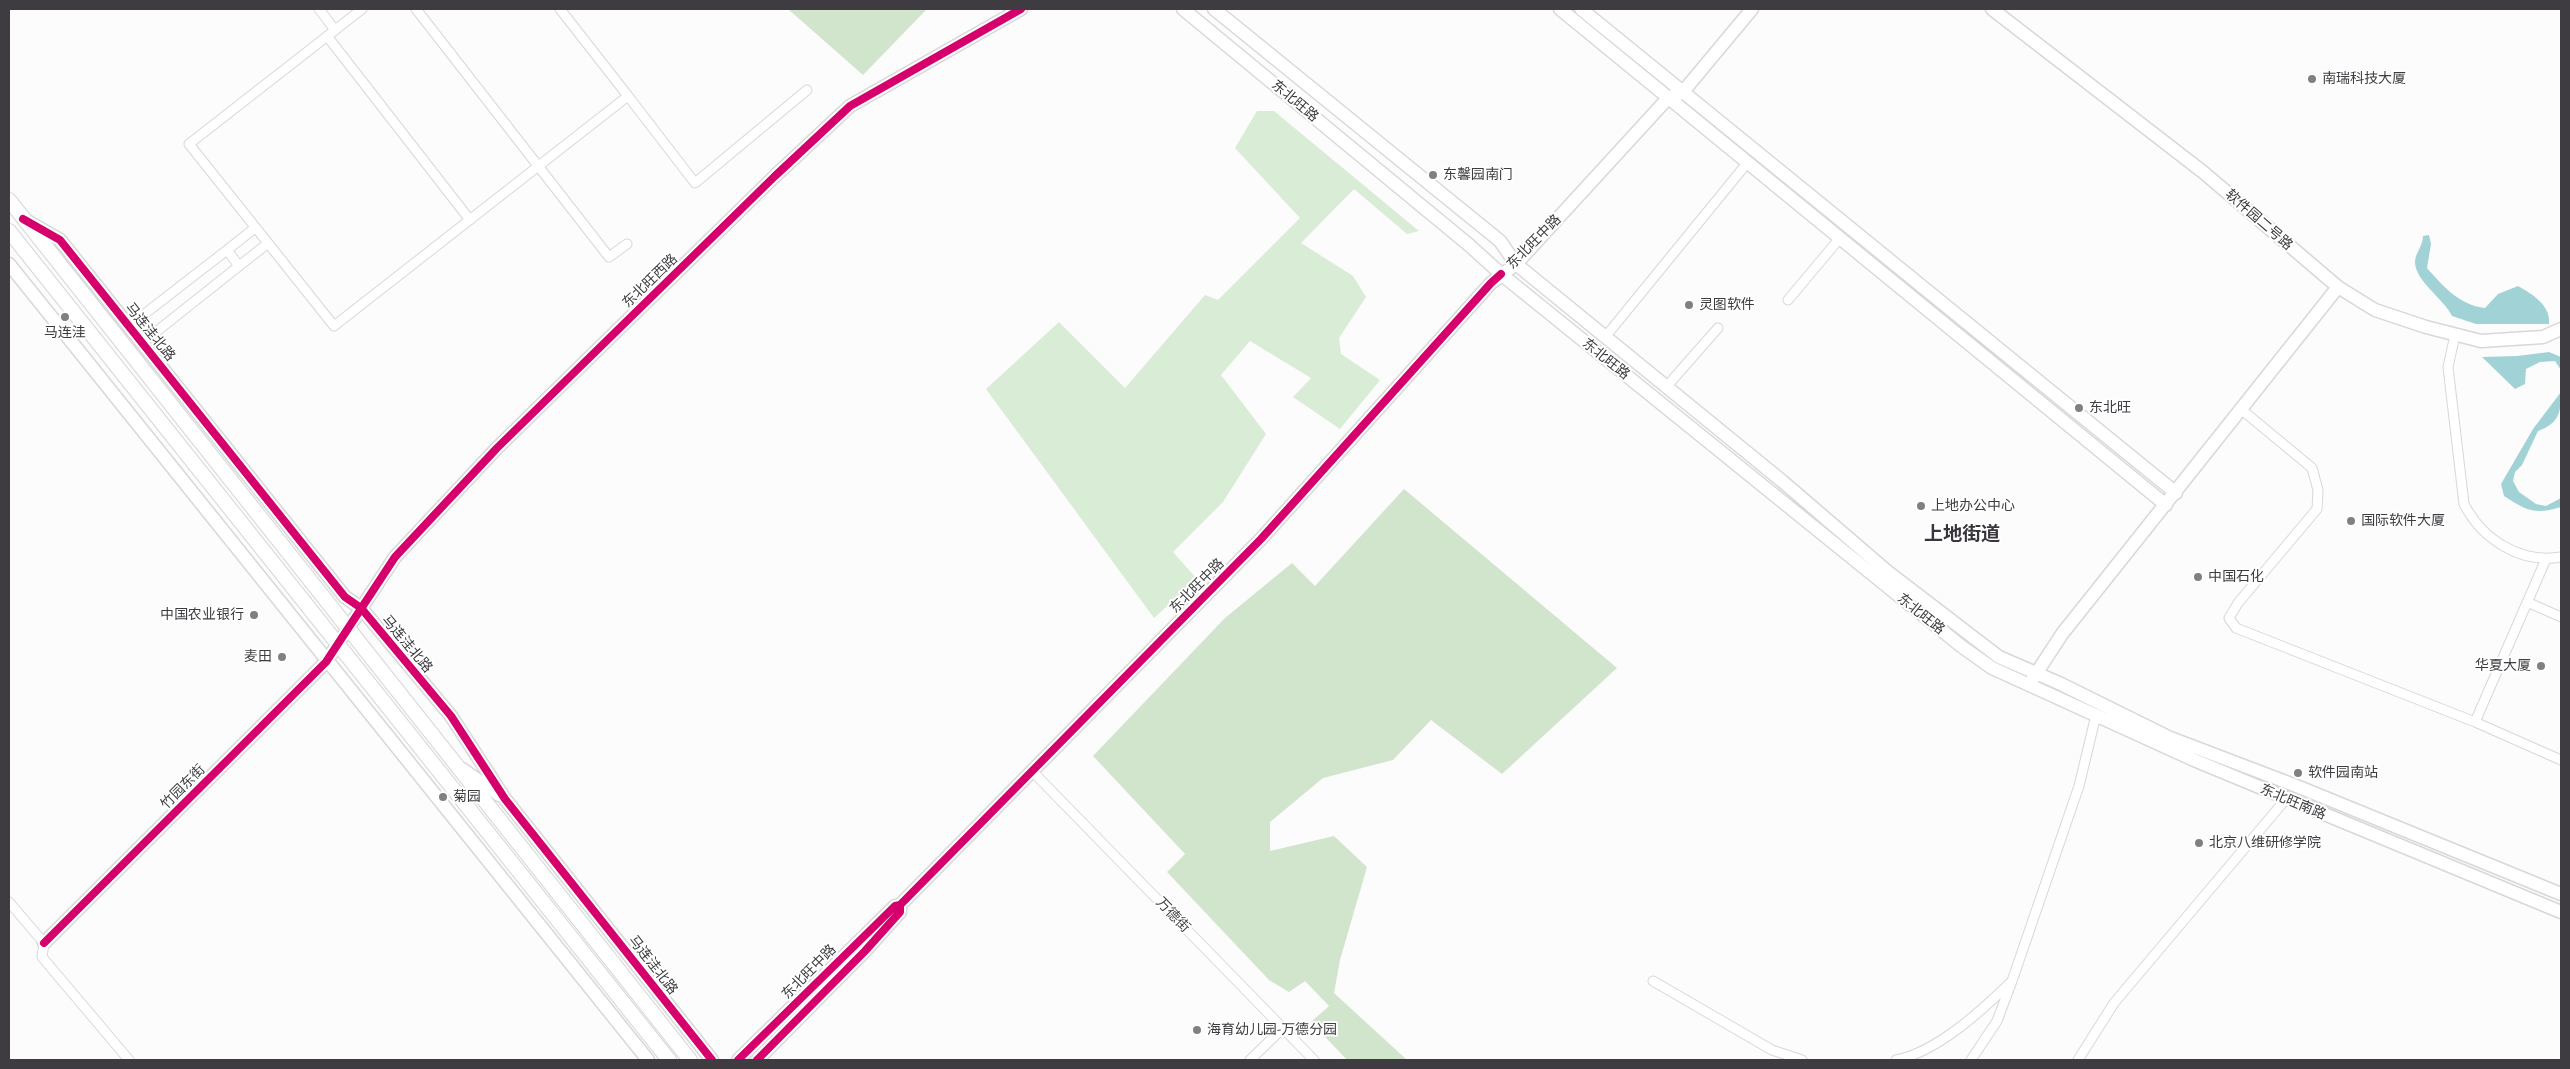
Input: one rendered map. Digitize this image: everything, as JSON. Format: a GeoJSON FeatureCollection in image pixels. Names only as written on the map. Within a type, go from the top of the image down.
{"type":"FeatureCollection","features":[{"type":"Feature","properties":{"kind":"main road","name":"马连洼北路"},"geometry":{"type":"LineString","coordinates":[[9,200],[690,1060]]}},
{"type":"Feature","properties":{"kind":"main road"},"geometry":{"type":"LineString","coordinates":[[9,232],[669,1060]]}},
{"type":"Feature","properties":{"kind":"street"},"geometry":{"type":"LineString","coordinates":[[319,9],[335,30]]}},
{"type":"Feature","properties":{"kind":"street"},"geometry":{"type":"LineString","coordinates":[[362,9],[190,144],[267,244],[334,326],[628,96]]}},
{"type":"Feature","properties":{"kind":"street"},"geometry":{"type":"LineString","coordinates":[[416,9],[609,257],[627,244]]}},
{"type":"Feature","properties":{"kind":"street"},"geometry":{"type":"LineString","coordinates":[[560,9],[695,182],[807,90]]}},
{"type":"Feature","properties":{"kind":"street","name":"东北旺西路"},"geometry":{"type":"LineString","coordinates":[[338,646],[395,557],[497,448],[768,183],[850,106],[1021,9]]}},
{"type":"Feature","properties":{"kind":"street","name":"东北旺路"},"geometry":{"type":"LineString","coordinates":[[1183,9],[1469,245],[1501,274],[1961,646],[1992,668],[2028,685]]}},
{"type":"Feature","properties":{"kind":"street","name":"东北旺路"},"geometry":{"type":"LineString","coordinates":[[1214,9],[1500,241],[1516,264],[1667,386],[1896,578],[1999,657],[2037,673]]}},
{"type":"Feature","properties":{"kind":"street"},"geometry":{"type":"LineString","coordinates":[[1560,9],[2166,505]]}},
{"type":"Feature","properties":{"kind":"street"},"geometry":{"type":"LineString","coordinates":[[1581,9],[2176,493]]}},
{"type":"Feature","properties":{"kind":"street"},"geometry":{"type":"LineString","coordinates":[[1669,98],[1682,93],[1752,9]]}},
{"type":"Feature","properties":{"kind":"street","name":"软件园二号路"},"geometry":{"type":"LineString","coordinates":[[1992,9],[2203,172],[2338,288],[2375,310],[2455,335],[2481,341],[2543,337],[2561,329]]}},
{"type":"Feature","properties":{"kind":"street"},"geometry":{"type":"LineString","coordinates":[[327,36],[470,220]]}},
{"type":"Feature","properties":{"kind":"street","name":"东北旺中路"},"geometry":{"type":"LineString","coordinates":[[738,1060],[857,941],[894,906],[900,904],[1272,528],[1491,283],[1516,264],[1669,98]]}},
{"type":"Feature","properties":{"kind":"street"},"geometry":{"type":"LineString","coordinates":[[1606,336],[1748,162]]}},
{"type":"Feature","properties":{"kind":"street","name":"马连洼北路"},"geometry":{"type":"LineString","coordinates":[[23,219],[60,240],[345,597],[361,608],[451,716],[505,799],[712,1060]]}},
{"type":"Feature","properties":{"kind":"street"},"geometry":{"type":"LineString","coordinates":[[129,326],[255,228]]}},
{"type":"Feature","properties":{"kind":"street"},"geometry":{"type":"LineString","coordinates":[[1788,300],[1840,238]]}},
{"type":"Feature","properties":{"kind":"street"},"geometry":{"type":"LineString","coordinates":[[142,343],[267,244]]}},
{"type":"Feature","properties":{"kind":"street"},"geometry":{"type":"LineString","coordinates":[[227,250],[240,266]]}},
{"type":"Feature","properties":{"kind":"street"},"geometry":{"type":"LineString","coordinates":[[9,264],[326,662],[648,1060]]}},
{"type":"Feature","properties":{"kind":"street"},"geometry":{"type":"LineString","coordinates":[[2028,685],[2062,634],[2338,288]]}},
{"type":"Feature","properties":{"kind":"street"},"geometry":{"type":"LineString","coordinates":[[1667,386],[1718,328]]}},
{"type":"Feature","properties":{"kind":"street"},"geometry":{"type":"LineString","coordinates":[[2455,335],[2448,367],[2464,504],[2472,520],[2484,533],[2498,543],[2516,552],[2546,559],[2561,556]]}},
{"type":"Feature","properties":{"kind":"street"},"geometry":{"type":"LineString","coordinates":[[2242,410],[2312,468],[2318,490],[2317,509],[2238,603],[2229,618],[2236,628],[2475,722],[2561,760]]}},
{"type":"Feature","properties":{"kind":"street"},"geometry":{"type":"LineString","coordinates":[[284,521],[302,571]]}},
{"type":"Feature","properties":{"kind":"street"},"geometry":{"type":"LineString","coordinates":[[2475,722],[2546,559]]}},
{"type":"Feature","properties":{"kind":"street"},"geometry":{"type":"LineString","coordinates":[[2527,602],[2561,617]]}},
{"type":"Feature","properties":{"kind":"street","name":"竹园东街"},"geometry":{"type":"LineString","coordinates":[[44,943],[326,662],[338,646]]}},
{"type":"Feature","properties":{"kind":"street","name":"东北旺南路"},"geometry":{"type":"LineString","coordinates":[[2037,673],[2168,736],[2294,785],[2561,894]]}},
{"type":"Feature","properties":{"kind":"street","name":"东北旺南路"},"geometry":{"type":"LineString","coordinates":[[2028,685],[2194,760],[2561,912]]}},
{"type":"Feature","properties":{"kind":"street"},"geometry":{"type":"LineString","coordinates":[[1971,1060],[1996,1022],[2012,981],[2079,786],[2096,715]]}},
{"type":"Feature","properties":{"kind":"street"},"geometry":{"type":"LineString","coordinates":[[456,764],[505,799]]}},
{"type":"Feature","properties":{"kind":"street","name":"万德街"},"geometry":{"type":"LineString","coordinates":[[1032,771],[1314,1060]]}},
{"type":"Feature","properties":{"kind":"street"},"geometry":{"type":"LineString","coordinates":[[2078,1060],[2114,1003],[2286,799]]}},
{"type":"Feature","properties":{"kind":"street"},"geometry":{"type":"LineString","coordinates":[[9,902],[44,943],[42,957],[129,1060]]}},
{"type":"Feature","properties":{"kind":"street","name":"东北旺中路"},"geometry":{"type":"LineString","coordinates":[[757,1060],[865,951],[900,912],[900,904]]}},
{"type":"Feature","properties":{"kind":"street"},"geometry":{"type":"LineString","coordinates":[[1653,981],[1772,1050],[1802,1060]]}},
{"type":"Feature","properties":{"kind":"street"},"geometry":{"type":"LineString","coordinates":[[1896,1060],[1941,1040],[1974,1016],[2012,981]]}},
{"type":"Feature","properties":{"kind":"street"},"geometry":{"type":"LineString","coordinates":[[1250,1060],[1283,1028]]}},
{"type":"Feature","properties":{"kind":"green space"},"geometry":{"type":"Polygon","coordinates":[[[788,9],[927,9],[863,75],[788,9]]]}},
{"type":"Feature","properties":{"kind":"green space"},"geometry":{"type":"Polygon","coordinates":[[[1257,111],[1274,111],[1419,231],[1407,234],[1354,189],[1301,243],[1353,276],[1366,297],[1339,338],[1341,354],[1380,380],[1340,429],[1293,397],[1311,378],[1250,341],[1221,375],[1266,434],[1223,502],[1173,552],[1197,579],[1154,618],[986,389],[1059,322],[1125,388],[1205,295],[1218,300],[1300,218],[1235,148],[1257,111]]]}},
{"type":"Feature","properties":{"kind":"green space"},"geometry":{"type":"Polygon","coordinates":[[[1404,489],[1617,668],[1502,774],[1431,720],[1393,760],[1323,778],[1270,822],[1270,851],[1334,836],[1367,867],[1340,960],[1334,993],[1407,1060],[1347,1060],[1311,1022],[1329,1006],[1305,981],[1289,992],[1269,980],[1167,872],[1185,854],[1093,756],[1225,618],[1292,563],[1315,586],[1404,489]]]}},
{"type":"Feature","properties":{"kind":"water"},"geometry":{"type":"Polygon","coordinates":[[[2429,235],[2431,244],[2427,268],[2452,294],[2467,303],[2485,308],[2498,294],[2518,286],[2540,301],[2547,311],[2549,324],[2476,324],[2452,316],[2416,269],[2415,259],[2423,236],[2429,235]]]}},
{"type":"Feature","properties":{"kind":"water"},"geometry":{"type":"Polygon","coordinates":[[[2549,352],[2561,357],[2561,370],[2555,361],[2540,362],[2526,369],[2525,384],[2515,389],[2482,357],[2517,356],[2549,352]]]}},
{"type":"Feature","properties":{"kind":"water"},"geometry":{"type":"Polygon","coordinates":[[[2561,392],[2559,411],[2555,421],[2538,431],[2522,465],[2515,472],[2513,481],[2519,492],[2536,504],[2546,506],[2561,498],[2561,507],[2544,511],[2531,510],[2504,496],[2501,484],[2533,429],[2561,392]]]}},
{"type":"Feature","properties":{"kind":"cycle path"},"geometry":{"type":"LineString","coordinates":[[44,943],[326,662],[395,557],[497,448],[775,176],[850,106],[1021,9]]}},
{"type":"Feature","properties":{"kind":"cycle path"},"geometry":{"type":"LineString","coordinates":[[23,219],[60,240],[345,597],[361,608],[451,716],[505,799],[712,1060]]}},
{"type":"Feature","properties":{"kind":"cycle path"},"geometry":{"type":"LineString","coordinates":[[738,1060],[895,906],[900,905],[1261,539],[1501,274]]}},
{"type":"Feature","properties":{"kind":"cycle path"},"geometry":{"type":"LineString","coordinates":[[757,1060],[865,951],[900,912],[900,905]]}},
{"type":"Feature","properties":{"kind":"place","name":"南瑞科技大厦"},"geometry":{"type":"Point","coordinates":[2312,79]}},
{"type":"Feature","properties":{"kind":"place","name":"东馨园南门"},"geometry":{"type":"Point","coordinates":[1433,175]}},
{"type":"Feature","properties":{"kind":"place","name":"灵图软件"},"geometry":{"type":"Point","coordinates":[1689,305]}},
{"type":"Feature","properties":{"kind":"place","name":"马连洼"},"geometry":{"type":"Point","coordinates":[65,317]}},
{"type":"Feature","properties":{"kind":"place","name":"东北旺"},"geometry":{"type":"Point","coordinates":[2079,408]}},
{"type":"Feature","properties":{"kind":"place","name":"上地办公中心"},"geometry":{"type":"Point","coordinates":[1921,506]}},
{"type":"Feature","properties":{"kind":"place","name":"国际软件大厦"},"geometry":{"type":"Point","coordinates":[2351,521]}},
{"type":"Feature","properties":{"kind":"place","name":"中国石化"},"geometry":{"type":"Point","coordinates":[2198,577]}},
{"type":"Feature","properties":{"kind":"place","name":"中国农业银行"},"geometry":{"type":"Point","coordinates":[254,615]}},
{"type":"Feature","properties":{"kind":"place","name":"麦田"},"geometry":{"type":"Point","coordinates":[282,657]}},
{"type":"Feature","properties":{"kind":"place","name":"华夏大厦"},"geometry":{"type":"Point","coordinates":[2541,666]}},
{"type":"Feature","properties":{"kind":"place","name":"软件园南站"},"geometry":{"type":"Point","coordinates":[2298,773]}},
{"type":"Feature","properties":{"kind":"place","name":"菊园"},"geometry":{"type":"Point","coordinates":[443,797]}},
{"type":"Feature","properties":{"kind":"place","name":"北京八维研修学院"},"geometry":{"type":"Point","coordinates":[2199,843]}},
{"type":"Feature","properties":{"kind":"place","name":"海育幼儿园-万德分园"},"geometry":{"type":"Point","coordinates":[1197,1030]}},
{"type":"Feature","properties":{"kind":"district","name":"上地街道"},"geometry":{"type":"Point","coordinates":[1962,534]}}]}
